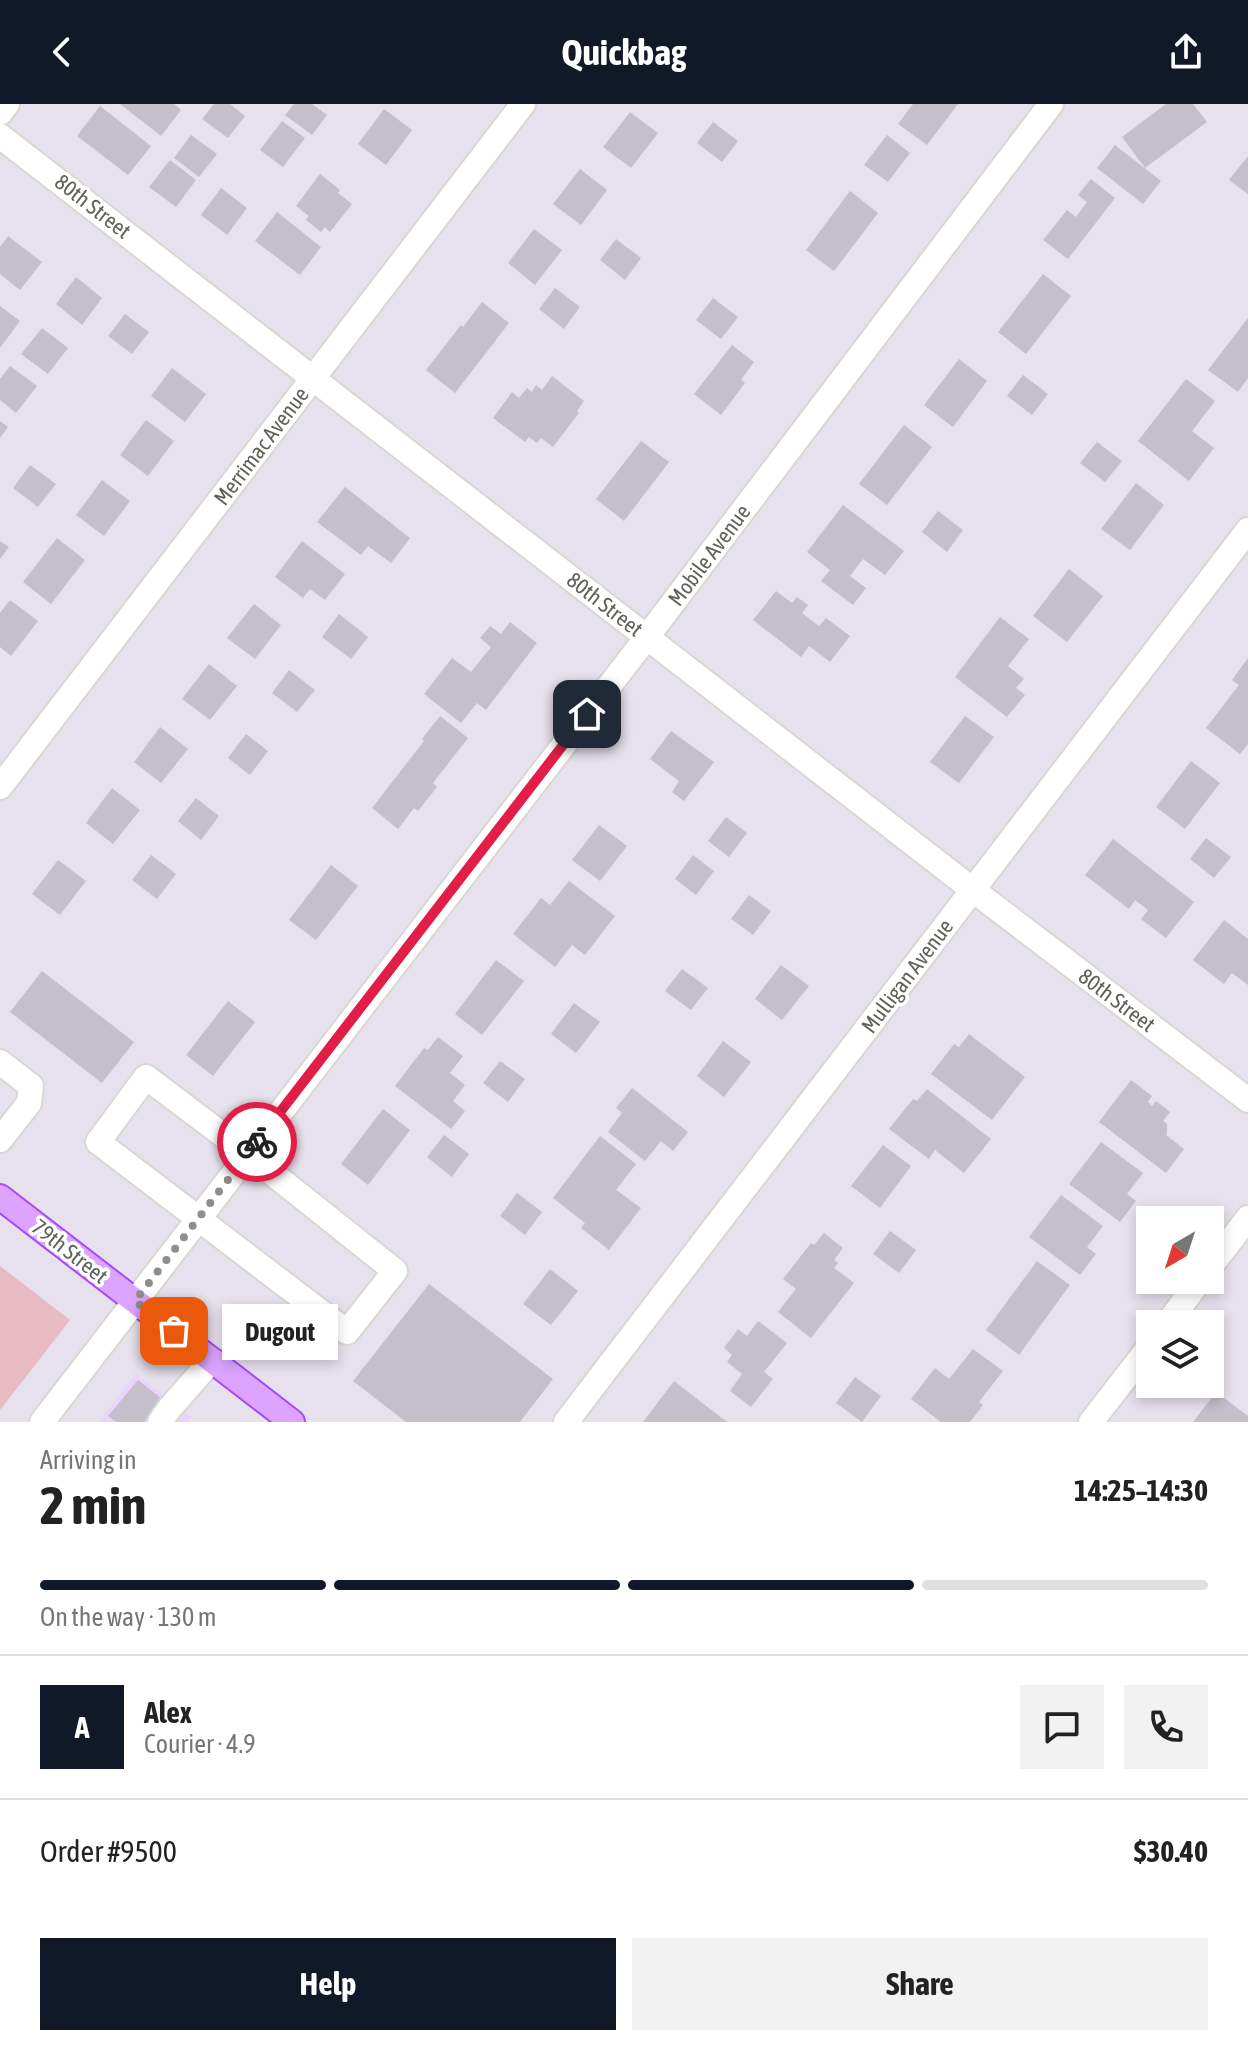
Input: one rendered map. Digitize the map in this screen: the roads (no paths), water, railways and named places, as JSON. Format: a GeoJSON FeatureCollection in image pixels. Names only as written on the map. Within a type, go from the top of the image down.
{"type":"FeatureCollection","features":[{"type":"Feature","properties":{"kind":"main road","name":"79th Street"},"geometry":{"type":"LineString","coordinates":[[0,1197],[292,1422]]}},
{"type":"Feature","properties":{"kind":"street"},"geometry":{"type":"LineString","coordinates":[[0,113],[7,104]]}},
{"type":"Feature","properties":{"kind":"street","name":"Merrimac Avenue"},"geometry":{"type":"LineString","coordinates":[[0,787],[523,104]]}},
{"type":"Feature","properties":{"kind":"street","name":"Mobile Avenue"},"geometry":{"type":"LineString","coordinates":[[42,1422],[647,637],[1051,104]]}},
{"type":"Feature","properties":{"kind":"street","name":"80th Street"},"geometry":{"type":"LineString","coordinates":[[0,136],[1248,1100]]}},
{"type":"Feature","properties":{"kind":"street","name":"Mulligan Avenue"},"geometry":{"type":"LineString","coordinates":[[566,1422],[1248,530]]}},
{"type":"Feature","properties":{"kind":"street"},"geometry":{"type":"LineString","coordinates":[[0,1062],[31,1086],[29,1103],[0,1140]]}},
{"type":"Feature","properties":{"kind":"street"},"geometry":{"type":"LineString","coordinates":[[146,1077],[248,1154],[395,1271],[347,1332],[98,1142],[146,1077]]}},
{"type":"Feature","properties":{"kind":"street"},"geometry":{"type":"LineString","coordinates":[[1224,1249],[1248,1218]]}},
{"type":"Feature","properties":{"kind":"street"},"geometry":{"type":"LineString","coordinates":[[160,1422],[212,1360]]}},
{"type":"Feature","properties":{"kind":"street"},"geometry":{"type":"LineString","coordinates":[[1091,1422],[1136,1364]]}},
{"type":"Feature","properties":{"kind":"place","name":"Dugout"},"geometry":{"type":"Point","coordinates":[174,1331]}}]}
